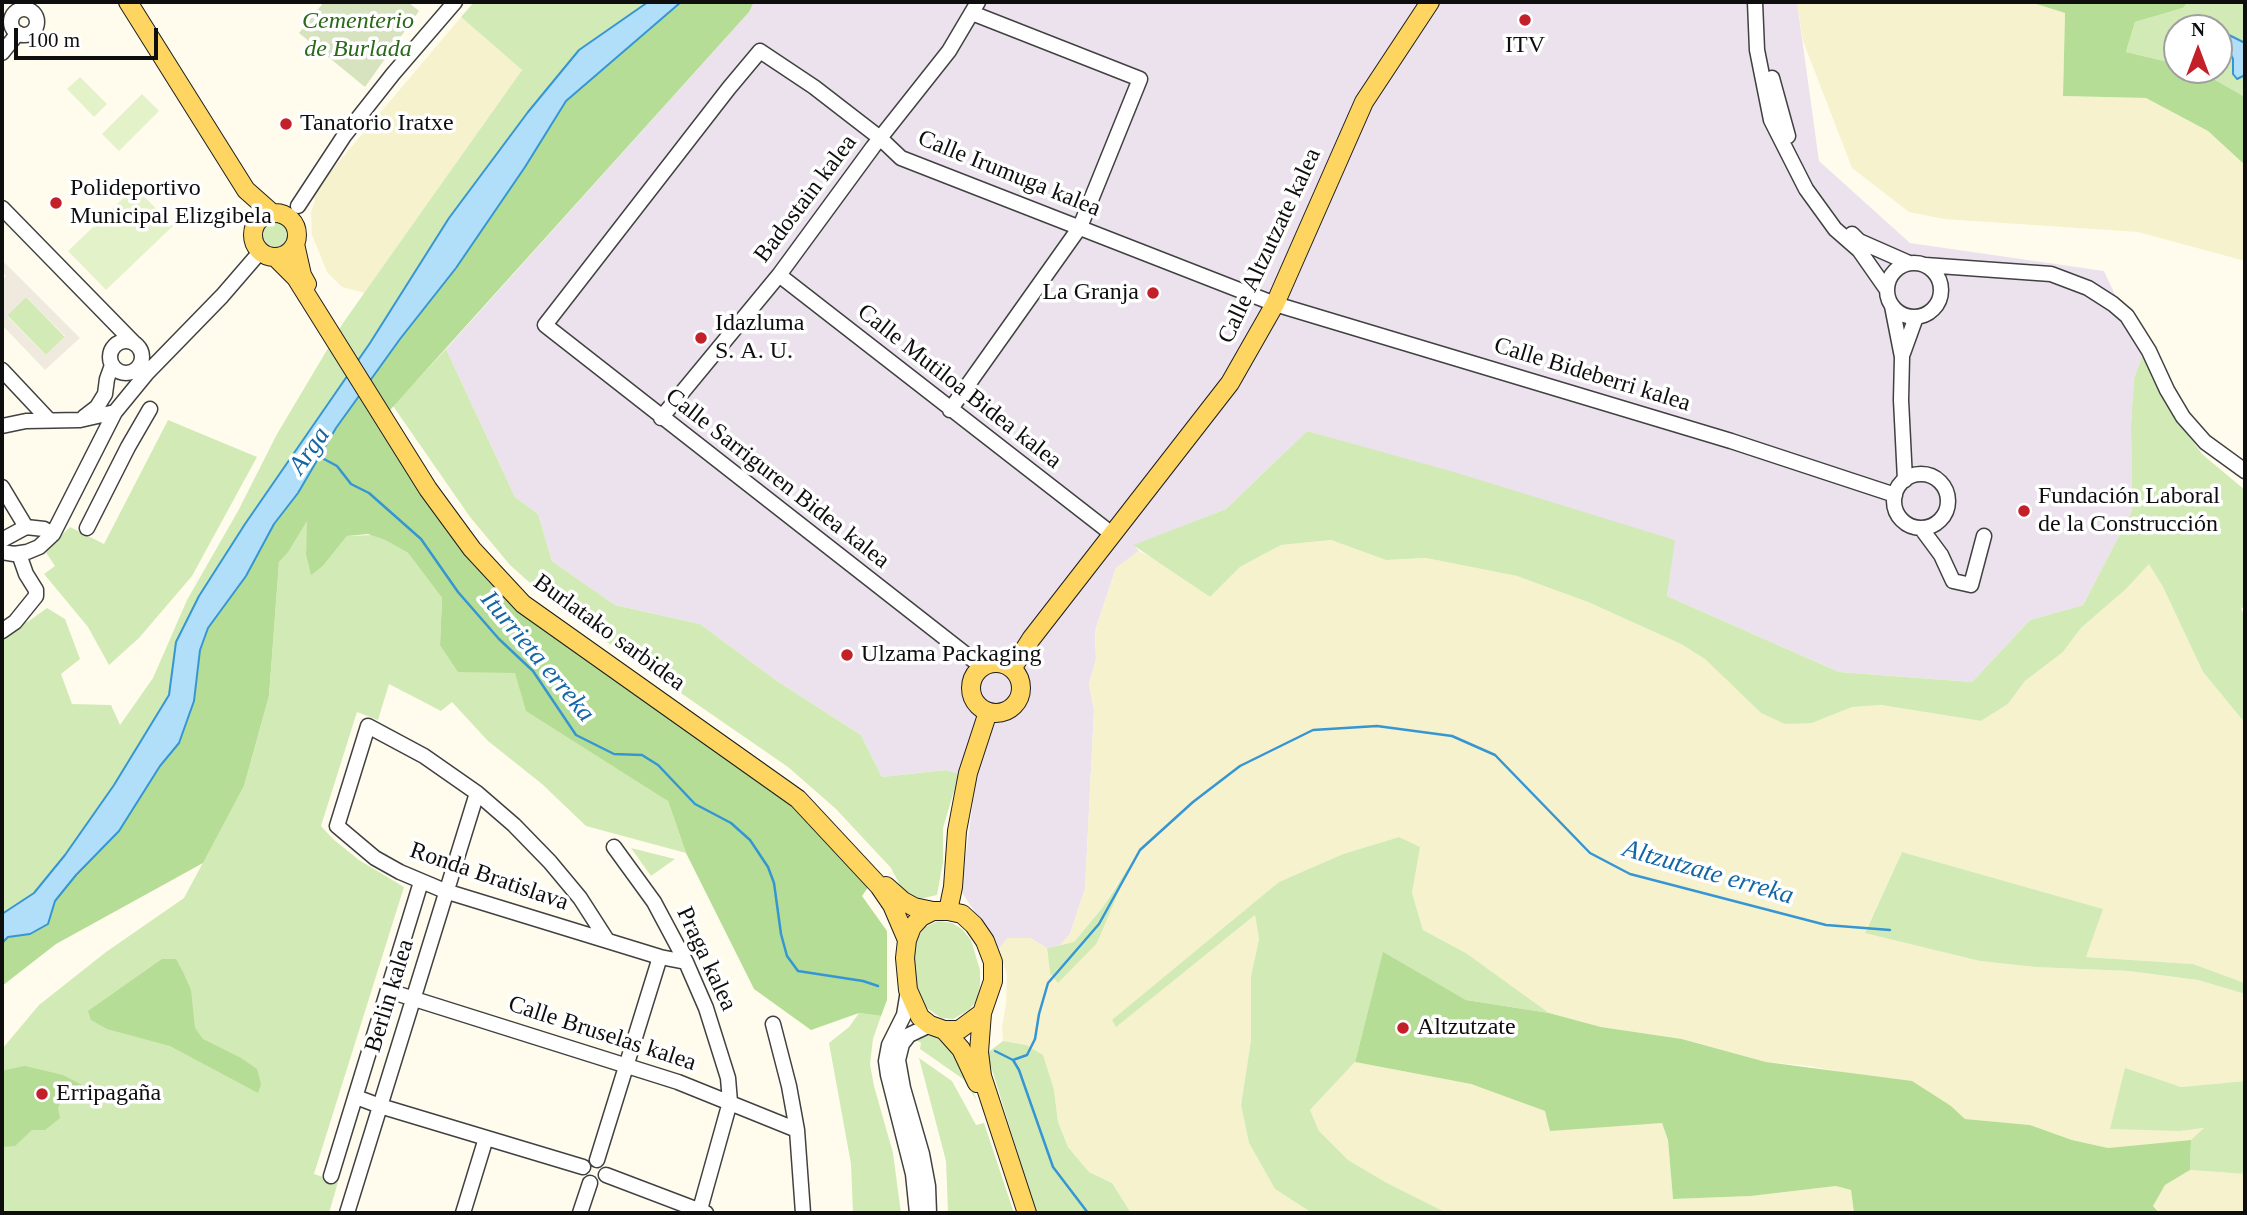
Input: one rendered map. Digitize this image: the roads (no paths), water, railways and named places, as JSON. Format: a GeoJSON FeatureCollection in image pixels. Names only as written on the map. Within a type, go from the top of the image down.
{"type":"FeatureCollection","features":[{"type":"Feature","properties":{"kind":"main road"},"geometry":{"type":"LineString","coordinates":[[128,2],[246,190],[255,225],[253,239],[267,255],[289,252],[295,236],[298,206],[264,216],[255,225]]}},
{"type":"Feature","properties":{"kind":"main road","name":"Calle Altzutzate kalea"},"geometry":{"type":"LineString","coordinates":[[1012,669],[1031,639],[1230,383],[1275,304],[1364,102],[1430,2]]}},
{"type":"Feature","properties":{"kind":"main road"},"geometry":{"type":"LineString","coordinates":[[246,190],[276,214],[287,217],[295,236]]}},
{"type":"Feature","properties":{"kind":"main road","name":"Burlatako sarbidea"},"geometry":{"type":"LineString","coordinates":[[295,236],[302,275],[328,323],[428,489],[472,550],[523,604],[798,799],[878,886],[892,905],[907,940]]}},
{"type":"Feature","properties":{"kind":"main road","name":"Burlatako sarbidea"},"geometry":{"type":"LineString","coordinates":[[267,255],[296,278],[328,323]]}},
{"type":"Feature","properties":{"kind":"main road","name":"Burlatako sarbidea"},"geometry":{"type":"LineString","coordinates":[[390,423],[457,520],[482,551],[530,600],[778,776],[812,805],[886,887],[915,907],[941,911]]}},
{"type":"Feature","properties":{"kind":"main road"},"geometry":{"type":"LineString","coordinates":[[997,663],[1012,669],[1021,683],[1018,700],[1005,711],[988,712],[975,702],[972,680],[982,667],[997,663]]}},
{"type":"Feature","properties":{"kind":"main road"},"geometry":{"type":"LineString","coordinates":[[941,911],[953,887],[957,831],[968,773],[988,712]]}},
{"type":"Feature","properties":{"kind":"main road"},"geometry":{"type":"LineString","coordinates":[[1021,1213],[975,1075],[961,1049],[937,1027],[920,1017],[908,990],[905,958],[907,940],[912,927],[921,917],[941,911],[962,914],[985,940],[993,962],[993,981],[982,1013],[979,1052],[982,1076],[1027,1213]]}},
{"type":"Feature","properties":{"kind":"main road"},"geometry":{"type":"LineString","coordinates":[[937,1027],[959,1030],[982,1013]]}},
{"type":"Feature","properties":{"kind":"street"},"geometry":{"type":"LineString","coordinates":[[298,206],[344,136],[455,2]]}},
{"type":"Feature","properties":{"kind":"street"},"geometry":{"type":"LineString","coordinates":[[1755,2],[1756,50],[1771,120],[1806,189],[1835,229],[1859,250],[1887,290],[1892,306],[1902,357],[1901,400],[1905,443],[1905,480],[1895,495],[1894,503],[1900,518],[1906,523],[1928,526],[1946,512],[1947,495],[1938,480],[1922,475],[1905,480]]}},
{"type":"Feature","properties":{"kind":"street"},"geometry":{"type":"LineString","coordinates":[[1762,2],[1765,50],[1782,119],[1794,152],[1817,195],[1839,223],[1859,240],[1909,263],[1982,271],[2051,274],[2088,288],[2127,316],[2149,351],[2183,417],[2205,442],[2245,471]]}},
{"type":"Feature","properties":{"kind":"street"},"geometry":{"type":"LineString","coordinates":[[2,53],[18,33],[26,35],[37,27],[37,7]]}},
{"type":"Feature","properties":{"kind":"street"},"geometry":{"type":"LineString","coordinates":[[950,410],[1080,227],[1140,79],[975,8]]}},
{"type":"Feature","properties":{"kind":"street","name":"Badostain kalea"},"geometry":{"type":"LineString","coordinates":[[661,418],[779,275],[948,51],[975,8]]}},
{"type":"Feature","properties":{"kind":"street","name":"Calle Irumuga kalea"},"geometry":{"type":"LineString","coordinates":[[545,325],[760,51],[814,87],[880,138],[901,158],[1275,304]]}},
{"type":"Feature","properties":{"kind":"street"},"geometry":{"type":"LineString","coordinates":[[2,208],[140,359]]}},
{"type":"Feature","properties":{"kind":"street"},"geometry":{"type":"LineString","coordinates":[[80,420],[97,407],[105,394],[112,365],[110,354],[114,347],[121,342],[140,359],[161,359],[222,296],[267,255]]}},
{"type":"Feature","properties":{"kind":"street"},"geometry":{"type":"LineString","coordinates":[[1887,290],[1888,282],[1896,270],[1909,263]]}},
{"type":"Feature","properties":{"kind":"street"},"geometry":{"type":"LineString","coordinates":[[1892,306],[1903,315],[1916,317],[1931,311],[1940,297],[1941,289],[1936,275],[1925,265]]}},
{"type":"Feature","properties":{"kind":"street"},"geometry":{"type":"LineString","coordinates":[[1941,289],[1956,276],[1982,271]]}},
{"type":"Feature","properties":{"kind":"street","name":"Calle Mutiloa Bidea kalea"},"geometry":{"type":"LineString","coordinates":[[779,275],[1112,534]]}},
{"type":"Feature","properties":{"kind":"street","name":"Calle Bideberri kalea"},"geometry":{"type":"LineString","coordinates":[[1275,304],[1731,441],[1895,495]]}},
{"type":"Feature","properties":{"kind":"street"},"geometry":{"type":"LineString","coordinates":[[1902,357],[1916,317]]}},
{"type":"Feature","properties":{"kind":"street","name":"Calle Sarriguren Bidea kalea"},"geometry":{"type":"LineString","coordinates":[[545,325],[982,667]]}},
{"type":"Feature","properties":{"kind":"street"},"geometry":{"type":"LineString","coordinates":[[112,365],[126,373],[136,370],[140,359]]}},
{"type":"Feature","properties":{"kind":"street"},"geometry":{"type":"LineString","coordinates":[[2,552],[19,554],[39,547],[53,534],[116,412],[140,359]]}},
{"type":"Feature","properties":{"kind":"street"},"geometry":{"type":"LineString","coordinates":[[2,370],[49,420]]}},
{"type":"Feature","properties":{"kind":"street"},"geometry":{"type":"LineString","coordinates":[[87,528],[150,409]]}},
{"type":"Feature","properties":{"kind":"street"},"geometry":{"type":"LineString","coordinates":[[2,426],[26,421],[80,420],[116,412]]}},
{"type":"Feature","properties":{"kind":"street"},"geometry":{"type":"LineString","coordinates":[[104,434],[128,447]]}},
{"type":"Feature","properties":{"kind":"street"},"geometry":{"type":"LineString","coordinates":[[1905,443],[1922,475]]}},
{"type":"Feature","properties":{"kind":"street"},"geometry":{"type":"LineString","coordinates":[[2,487],[26,527]]}},
{"type":"Feature","properties":{"kind":"street"},"geometry":{"type":"LineString","coordinates":[[1928,526],[1953,581],[1971,586],[1984,536]]}},
{"type":"Feature","properties":{"kind":"street"},"geometry":{"type":"LineString","coordinates":[[2,540],[26,527],[44,529],[53,534]]}},
{"type":"Feature","properties":{"kind":"street"},"geometry":{"type":"LineString","coordinates":[[2,631],[15,622],[36,596],[36,590],[26,574],[19,554]]}},
{"type":"Feature","properties":{"kind":"street","name":"Ronda Bratislava"},"geometry":{"type":"LineString","coordinates":[[607,940],[580,898],[514,825],[477,793],[424,756],[368,726],[337,826],[375,858],[445,891],[660,957],[686,962]]}},
{"type":"Feature","properties":{"kind":"street","name":"Berlin kalea"},"geometry":{"type":"LineString","coordinates":[[346,1213],[477,793]]}},
{"type":"Feature","properties":{"kind":"street","name":"Praga kalea"},"geometry":{"type":"LineString","coordinates":[[614,847],[654,902],[686,962],[718,1041],[728,1078],[730,1102]]}},
{"type":"Feature","properties":{"kind":"street"},"geometry":{"type":"LineString","coordinates":[[331,1176],[421,882]]}},
{"type":"Feature","properties":{"kind":"street"},"geometry":{"type":"LineString","coordinates":[[597,1160],[660,957]]}},
{"type":"Feature","properties":{"kind":"street"},"geometry":{"type":"LineString","coordinates":[[908,990],[904,1015],[889,1045],[886,1061],[914,1174],[917,1213]]}},
{"type":"Feature","properties":{"kind":"street","name":"Calle Bruselas kalea"},"geometry":{"type":"LineString","coordinates":[[389,991],[627,1065],[730,1102],[797,1130]]}},
{"type":"Feature","properties":{"kind":"street"},"geometry":{"type":"LineString","coordinates":[[773,1024],[797,1130],[803,1213]]}},
{"type":"Feature","properties":{"kind":"street"},"geometry":{"type":"LineString","coordinates":[[929,1213],[928,1186],[922,1154],[902,1088],[898,1060],[902,1044],[909,1035],[937,1027]]}},
{"type":"Feature","properties":{"kind":"street"},"geometry":{"type":"LineString","coordinates":[[356,1097],[583,1167]]}},
{"type":"Feature","properties":{"kind":"street"},"geometry":{"type":"LineString","coordinates":[[606,1175],[702,1212],[730,1102]]}},
{"type":"Feature","properties":{"kind":"street"},"geometry":{"type":"LineString","coordinates":[[463,1213],[486,1138]]}},
{"type":"Feature","properties":{"kind":"street"},"geometry":{"type":"LineString","coordinates":[[597,1160],[604,1166],[606,1175],[600,1182],[590,1183],[583,1177],[583,1167],[589,1161],[597,1160]]}},
{"type":"Feature","properties":{"kind":"street"},"geometry":{"type":"LineString","coordinates":[[580,1213],[590,1183]]}},
{"type":"Feature","properties":{"kind":"water","name":"Arga"},"geometry":{"type":"Polygon","coordinates":[[[648,2],[681,2],[566,101],[456,268],[400,339],[336,428],[298,493],[274,524],[246,576],[208,628],[200,650],[194,701],[179,743],[160,766],[119,831],[55,901],[48,924],[30,934],[8,937],[2,943],[2,914],[34,893],[65,855],[114,785],[169,695],[176,642],[199,596],[245,524],[370,343],[449,218],[528,112],[579,50],[648,2]]]}},
{"type":"Feature","properties":{"kind":"water"},"geometry":{"type":"Polygon","coordinates":[[[2233,37],[2245,43],[2245,75],[2237,79],[2233,74],[2233,37]]]}},
{"type":"Feature","properties":{"kind":"waterway","name":"Iturrieta erreka"},"geometry":{"type":"LineString","coordinates":[[316,458],[337,466],[351,484],[369,493],[421,539],[458,592],[499,639],[533,671],[576,735],[614,754],[642,755],[658,765],[695,804],[731,823],[750,840],[768,867],[774,883],[781,934],[787,956],[798,971],[863,981],[878,986]]}},
{"type":"Feature","properties":{"kind":"waterway","name":"Altzutzate erreka"},"geometry":{"type":"LineString","coordinates":[[1013,1060],[1027,1055],[1035,1039],[1048,983],[1099,924],[1140,850],[1193,802],[1240,766],[1313,730],[1377,726],[1452,736],[1495,755],[1590,853],[1630,874],[1826,925],[1890,930]]}},
{"type":"Feature","properties":{"kind":"waterway","name":"Iturrieta erreka"},"geometry":{"type":"LineString","coordinates":[[995,1051],[1013,1060],[1019,1070],[1053,1167],[1088,1213]]}},
{"type":"Feature","properties":{"kind":"place","name":"ITV"},"geometry":{"type":"Point","coordinates":[1525,20]}},
{"type":"Feature","properties":{"kind":"place","name":"Tanatorio Iratxe"},"geometry":{"type":"Point","coordinates":[286,124]}},
{"type":"Feature","properties":{"kind":"place","name":"Polideportivo Municipal Elizgibela"},"geometry":{"type":"Point","coordinates":[56,203]}},
{"type":"Feature","properties":{"kind":"place","name":"La Granja"},"geometry":{"type":"Point","coordinates":[1153,293]}},
{"type":"Feature","properties":{"kind":"place","name":"Idazluma S. A. U."},"geometry":{"type":"Point","coordinates":[701,338]}},
{"type":"Feature","properties":{"kind":"place","name":"Fundación Laboral de la Construcción"},"geometry":{"type":"Point","coordinates":[2024,511]}},
{"type":"Feature","properties":{"kind":"place","name":"Ulzama Packaging"},"geometry":{"type":"Point","coordinates":[847,655]}},
{"type":"Feature","properties":{"kind":"place","name":"Altzutzate"},"geometry":{"type":"Point","coordinates":[1403,1028]}},
{"type":"Feature","properties":{"kind":"place","name":"Erripagaña"},"geometry":{"type":"Point","coordinates":[42,1094]}},
{"type":"Feature","properties":{"kind":"park label","name":"Cementerio de Burlada"},"geometry":{"type":"Point","coordinates":[358,36]}}]}
